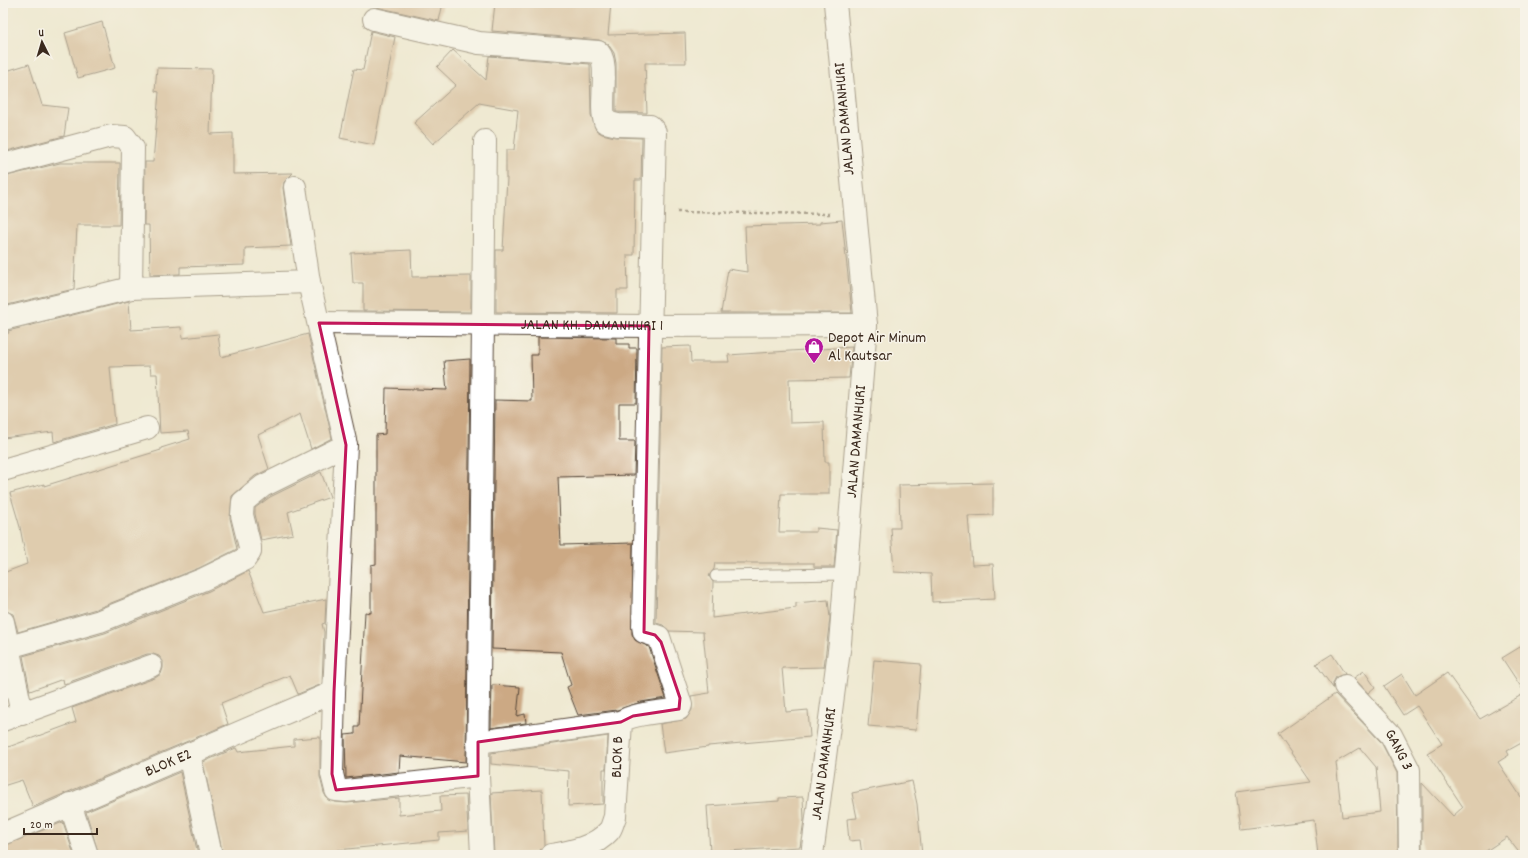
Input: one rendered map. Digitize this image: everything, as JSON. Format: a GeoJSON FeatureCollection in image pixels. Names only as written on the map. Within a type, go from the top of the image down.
{"type":"FeatureCollection","features":[{"type":"Feature","properties":{"kind":"street","name":"JALAN DAMANHURI"},"geometry":{"type":"LineString","coordinates":[[812,855],[840,643],[866,325],[861,264],[854,215],[835,3]]}},
{"type":"Feature","properties":{"kind":"street"},"geometry":{"type":"LineString","coordinates":[[374,19],[479,43],[598,52],[601,54],[604,61],[602,103],[605,122],[618,125],[650,126],[655,132],[649,326]]}},
{"type":"Feature","properties":{"kind":"street"},"geometry":{"type":"LineString","coordinates":[[3,165],[111,136],[125,137],[133,148],[131,288]]}},
{"type":"Feature","properties":{"kind":"street"},"geometry":{"type":"LineString","coordinates":[[482,855],[478,776],[478,742],[485,141]]}},
{"type":"Feature","properties":{"kind":"street"},"geometry":{"type":"LineString","coordinates":[[295,187],[309,282],[346,445],[334,692],[332,774],[336,790],[346,791],[478,776]]}},
{"type":"Feature","properties":{"kind":"street"},"geometry":{"type":"LineString","coordinates":[[3,319],[131,288],[309,282]]}},
{"type":"Feature","properties":{"kind":"street","name":"JALAN KH. DAMANHURI 1"},"geometry":{"type":"LineString","coordinates":[[319,323],[649,326],[866,325]]}},
{"type":"Feature","properties":{"kind":"street","name":"BLOK B"},"geometry":{"type":"LineString","coordinates":[[551,855],[584,848],[600,839],[610,830],[615,817],[621,722],[624,719],[633,716],[678,710],[681,705],[659,637],[644,632],[649,326]]}},
{"type":"Feature","properties":{"kind":"street"},"geometry":{"type":"LineString","coordinates":[[3,470],[147,428]]}},
{"type":"Feature","properties":{"kind":"street"},"geometry":{"type":"LineString","coordinates":[[9,647],[100,620],[204,579],[245,559],[250,552],[250,547],[242,515],[243,502],[263,486],[346,445]]}},
{"type":"Feature","properties":{"kind":"street"},"geometry":{"type":"LineString","coordinates":[[3,622],[9,647],[12,717],[151,666]]}},
{"type":"Feature","properties":{"kind":"street","name":"GANG 3"},"geometry":{"type":"LineString","coordinates":[[1345,686],[1391,735],[1409,770],[1410,855]]}},
{"type":"Feature","properties":{"kind":"street","name":"BLOK E2"},"geometry":{"type":"LineString","coordinates":[[3,834],[334,692]]}},
{"type":"Feature","properties":{"kind":"street"},"geometry":{"type":"LineString","coordinates":[[478,742],[621,722]]}},
{"type":"Feature","properties":{"kind":"street"},"geometry":{"type":"LineString","coordinates":[[189,754],[211,855]]}},
{"type":"Feature","properties":{"kind":"street"},"geometry":{"type":"LineString","coordinates":[[70,804],[87,855]]}},
{"type":"Feature","properties":{"kind":"lane"},"geometry":{"type":"LineString","coordinates":[[716,576],[846,574]]}},
{"type":"Feature","properties":{"kind":"path"},"geometry":{"type":"LineString","coordinates":[[652,211],[854,215]]}},
{"type":"Feature","properties":{"kind":"highlighted area"},"geometry":{"type":"Polygon","coordinates":[[[319,323],[649,326],[644,632],[655,635],[661,642],[680,698],[679,709],[633,716],[621,722],[478,742],[478,776],[336,790],[332,774],[334,692],[346,445],[319,323]]]}},
{"type":"Feature","properties":{"kind":"building"},"geometry":{"type":"Polygon","coordinates":[[[376,3],[443,3],[439,21],[376,7],[376,3]]]}},
{"type":"Feature","properties":{"kind":"building"},"geometry":{"type":"Polygon","coordinates":[[[495,3],[611,3],[608,35],[685,33],[686,63],[645,63],[647,113],[616,112],[616,63],[614,53],[608,44],[599,40],[492,31],[495,3]]]}},
{"type":"Feature","properties":{"kind":"building"},"geometry":{"type":"Polygon","coordinates":[[[102,22],[115,68],[78,78],[65,33],[102,22]]]}},
{"type":"Feature","properties":{"kind":"building"},"geometry":{"type":"Polygon","coordinates":[[[371,31],[395,37],[374,145],[340,138],[354,69],[363,70],[371,31]]]}},
{"type":"Feature","properties":{"kind":"building"},"geometry":{"type":"Polygon","coordinates":[[[453,50],[486,80],[489,56],[590,64],[591,115],[596,130],[602,134],[615,137],[642,138],[641,180],[635,180],[634,255],[627,255],[628,290],[617,290],[617,313],[496,312],[496,250],[503,250],[507,178],[506,150],[514,150],[518,110],[479,103],[433,144],[414,123],[456,85],[437,67],[453,50]]]}},
{"type":"Feature","properties":{"kind":"building"},"geometry":{"type":"Polygon","coordinates":[[[29,64],[42,105],[68,108],[64,136],[3,152],[3,72],[29,64]]]}},
{"type":"Feature","properties":{"kind":"building"},"geometry":{"type":"Polygon","coordinates":[[[157,68],[212,69],[210,134],[233,133],[233,174],[293,173],[284,182],[283,188],[291,246],[245,248],[245,265],[180,267],[180,274],[150,275],[149,225],[144,225],[145,162],[153,162],[159,92],[155,91],[157,68]]]}},
{"type":"Feature","properties":{"kind":"building"},"geometry":{"type":"Polygon","coordinates":[[[60,163],[120,163],[119,225],[77,225],[74,289],[3,306],[3,177],[60,163]]]}},
{"type":"Feature","properties":{"kind":"building"},"geometry":{"type":"Polygon","coordinates":[[[842,220],[852,313],[721,313],[728,269],[747,272],[745,226],[820,224],[820,222],[842,220]]]}},
{"type":"Feature","properties":{"kind":"building"},"geometry":{"type":"Polygon","coordinates":[[[411,250],[412,277],[471,276],[471,312],[363,311],[363,283],[353,283],[351,253],[411,250]]]}},
{"type":"Feature","properties":{"kind":"building"},"geometry":{"type":"Polygon","coordinates":[[[129,301],[131,330],[181,327],[182,338],[218,334],[221,357],[308,334],[332,438],[311,449],[300,414],[258,435],[269,469],[255,476],[232,496],[230,518],[237,549],[199,568],[96,609],[18,632],[13,614],[3,610],[3,573],[27,564],[20,527],[10,493],[44,484],[44,486],[161,450],[161,448],[190,439],[188,431],[160,433],[157,374],[151,374],[150,366],[110,367],[115,424],[54,442],[53,432],[3,438],[3,334],[9,333],[8,331],[129,301]]]}},
{"type":"Feature","properties":{"kind":"building"},"geometry":{"type":"Polygon","coordinates":[[[538,337],[616,338],[616,344],[629,344],[629,348],[637,348],[636,403],[619,403],[619,441],[635,441],[634,475],[558,477],[561,545],[633,543],[632,634],[635,640],[649,647],[666,698],[641,702],[617,710],[578,715],[567,687],[571,685],[561,652],[492,649],[495,400],[532,401],[531,355],[538,355],[538,337]]]}},
{"type":"Feature","properties":{"kind":"building"},"geometry":{"type":"Polygon","coordinates":[[[690,346],[691,362],[729,362],[728,355],[852,347],[849,378],[789,379],[790,423],[824,422],[825,462],[829,462],[829,494],[781,494],[779,532],[816,532],[816,528],[837,530],[834,567],[814,567],[814,563],[715,563],[714,569],[709,576],[713,582],[712,618],[796,608],[796,603],[828,600],[830,618],[824,667],[782,668],[786,712],[808,710],[810,737],[708,746],[664,753],[660,724],[686,719],[692,710],[691,696],[709,693],[703,632],[669,631],[663,625],[656,623],[662,347],[690,346]]]}},
{"type":"Feature","properties":{"kind":"building"},"geometry":{"type":"Polygon","coordinates":[[[470,359],[466,762],[400,756],[399,772],[346,778],[345,735],[355,734],[355,727],[359,727],[365,612],[371,613],[371,565],[376,564],[376,435],[385,434],[386,388],[447,390],[444,361],[470,359]]]}},
{"type":"Feature","properties":{"kind":"building"},"geometry":{"type":"Polygon","coordinates":[[[321,472],[330,497],[288,512],[293,534],[261,540],[255,508],[270,497],[321,472]]]}},
{"type":"Feature","properties":{"kind":"building"},"geometry":{"type":"Polygon","coordinates":[[[993,483],[993,515],[968,516],[972,565],[993,564],[995,599],[932,602],[931,574],[894,572],[891,528],[900,528],[899,485],[993,483]]]}},
{"type":"Feature","properties":{"kind":"building"},"geometry":{"type":"Polygon","coordinates":[[[248,571],[264,612],[326,599],[325,623],[322,624],[324,632],[322,684],[298,694],[290,675],[221,703],[228,724],[33,807],[22,780],[3,786],[3,749],[76,722],[72,708],[155,678],[161,674],[163,668],[163,661],[159,656],[147,654],[64,684],[63,679],[30,691],[23,656],[105,633],[209,591],[248,571]]]}},
{"type":"Feature","properties":{"kind":"building"},"geometry":{"type":"Polygon","coordinates":[[[1525,644],[1525,693],[1502,658],[1525,644]]]}},
{"type":"Feature","properties":{"kind":"building"},"geometry":{"type":"Polygon","coordinates":[[[1332,654],[1345,674],[1336,677],[1333,683],[1333,688],[1316,664],[1332,654]]]}},
{"type":"Feature","properties":{"kind":"building"},"geometry":{"type":"Polygon","coordinates":[[[874,660],[921,664],[916,730],[868,726],[874,660]]]}},
{"type":"Feature","properties":{"kind":"building"},"geometry":{"type":"Polygon","coordinates":[[[1364,671],[1375,687],[1368,693],[1354,678],[1364,671]]]}},
{"type":"Feature","properties":{"kind":"building"},"geometry":{"type":"Polygon","coordinates":[[[1447,673],[1480,719],[1525,693],[1525,741],[1507,751],[1509,755],[1498,762],[1525,803],[1525,855],[1521,855],[1507,837],[1480,855],[1422,855],[1422,783],[1453,816],[1463,807],[1427,753],[1442,744],[1417,706],[1403,715],[1384,686],[1402,674],[1415,695],[1447,673]]]}},
{"type":"Feature","properties":{"kind":"building"},"geometry":{"type":"Polygon","coordinates":[[[492,685],[520,687],[517,716],[525,714],[526,723],[491,728],[492,685]]]}},
{"type":"Feature","properties":{"kind":"building"},"geometry":{"type":"Polygon","coordinates":[[[1335,694],[1381,742],[1397,773],[1398,855],[1318,855],[1314,820],[1241,829],[1236,792],[1311,782],[1278,734],[1335,694]],[[1360,748],[1336,762],[1342,817],[1380,812],[1376,767],[1360,748]]]}},
{"type":"Feature","properties":{"kind":"building"},"geometry":{"type":"Polygon","coordinates":[[[608,736],[606,769],[603,769],[603,804],[568,806],[569,771],[491,764],[491,753],[608,736]]]}},
{"type":"Feature","properties":{"kind":"building"},"geometry":{"type":"Polygon","coordinates":[[[320,737],[320,777],[324,793],[328,800],[347,803],[399,798],[399,815],[441,811],[440,796],[466,795],[468,831],[439,833],[439,840],[337,850],[337,855],[223,855],[203,762],[236,748],[238,752],[294,746],[294,739],[320,737]]]}},
{"type":"Feature","properties":{"kind":"building"},"geometry":{"type":"Polygon","coordinates":[[[180,772],[198,855],[99,855],[86,812],[180,772]]]}},
{"type":"Feature","properties":{"kind":"building"},"geometry":{"type":"Polygon","coordinates":[[[912,781],[917,804],[922,855],[862,855],[860,840],[849,841],[847,819],[857,818],[852,793],[912,781]]]}},
{"type":"Feature","properties":{"kind":"building"},"geometry":{"type":"Polygon","coordinates":[[[542,790],[544,845],[539,852],[494,855],[491,793],[542,790]]]}},
{"type":"Feature","properties":{"kind":"building"},"geometry":{"type":"Polygon","coordinates":[[[803,797],[804,820],[800,847],[710,852],[707,806],[779,801],[779,798],[803,797]]]}},
{"type":"Feature","properties":{"kind":"building"},"geometry":{"type":"Polygon","coordinates":[[[63,822],[74,855],[3,855],[3,846],[63,822]]]}},
{"type":"Feature","properties":{"kind":"place","name":"Depot Air Minum Al Kautsar"},"geometry":{"type":"Point","coordinates":[814,364]}}]}
